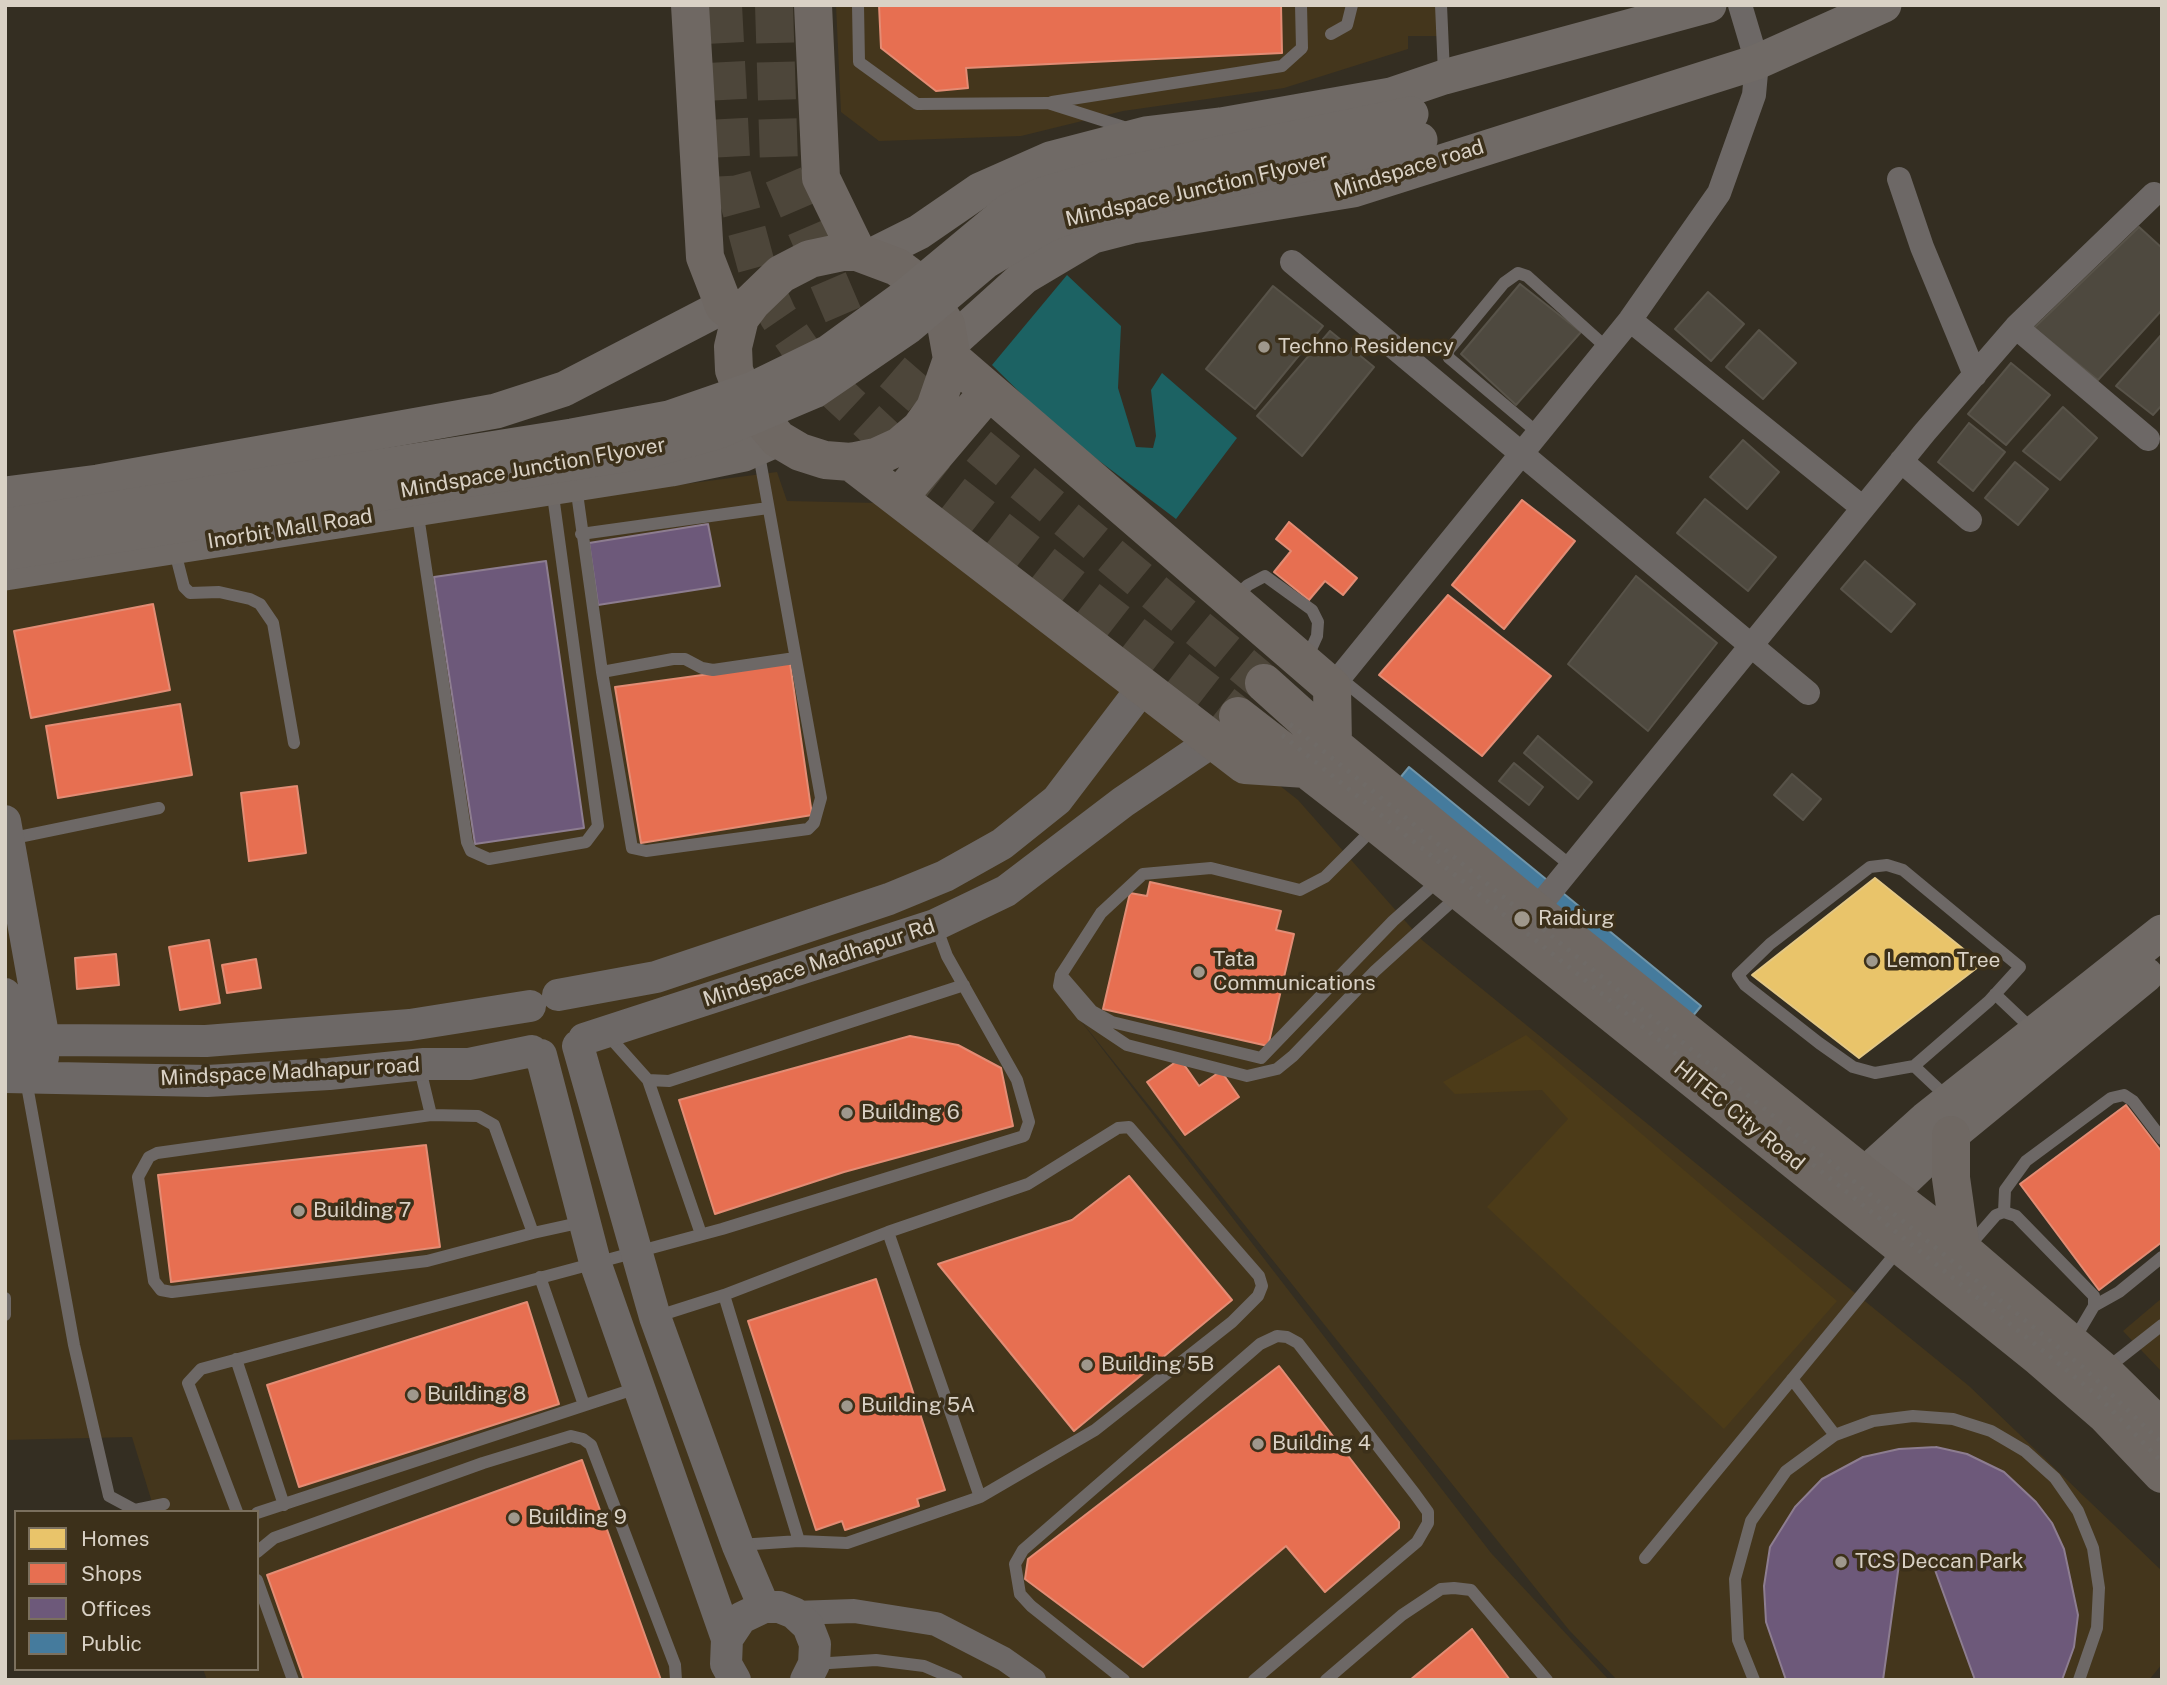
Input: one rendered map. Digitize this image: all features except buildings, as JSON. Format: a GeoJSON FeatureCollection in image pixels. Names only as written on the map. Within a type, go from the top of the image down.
{"type":"FeatureCollection","features":[{"type":"Feature","properties":{"kind":"main road"},"geometry":{"type":"LineString","coordinates":[[690,5],[703,194],[718,207],[739,309],[733,347],[734,370],[768,444],[813,456],[851,462],[876,457],[900,446],[920,429],[935,408],[951,351],[946,325],[920,284],[897,267],[864,254],[821,178],[813,5]]}},
{"type":"Feature","properties":{"kind":"main road"},"geometry":{"type":"LineString","coordinates":[[5,494],[98,482],[496,411],[564,389],[739,309],[781,274],[810,259],[864,254],[919,232],[979,190],[1050,159],[1146,134],[1221,125],[1391,94],[1453,74],[1709,5]]}},
{"type":"Feature","properties":{"kind":"main road","name":"Mindspace road"},"geometry":{"type":"LineString","coordinates":[[951,351],[1024,277],[1093,236],[1132,226],[1353,190],[1444,163],[1495,142],[1757,62],[1884,5]]}},
{"type":"Feature","properties":{"kind":"main road","name":"Mindspace Junction Flyover"},"geometry":{"type":"LineString","coordinates":[[5,553],[648,452],[717,432],[814,391],[909,327],[986,261],[1045,226],[1078,214],[1415,127],[1453,74]]}},
{"type":"Feature","properties":{"kind":"main road","name":"Mindspace Junction Flyover"},"geometry":{"type":"LineString","coordinates":[[5,526],[572,436],[668,418],[753,389],[829,352],[906,296],[1007,212],[1041,195],[1092,180],[1415,127],[1495,142]]}},
{"type":"Feature","properties":{"kind":"main road"},"geometry":{"type":"LineString","coordinates":[[951,351],[988,392],[1231,600],[1326,676],[1320,757]]}},
{"type":"Feature","properties":{"kind":"main road"},"geometry":{"type":"LineString","coordinates":[[898,498],[988,392]]}},
{"type":"Feature","properties":{"kind":"main road","name":"Inorbit Mall Road"},"geometry":{"type":"LineString","coordinates":[[5,573],[671,469],[768,444]]}},
{"type":"Feature","properties":{"kind":"main road"},"geometry":{"type":"LineString","coordinates":[[299,446],[307,527]]}},
{"type":"Feature","properties":{"kind":"main road"},"geometry":{"type":"LineString","coordinates":[[851,462],[1143,687],[1226,728],[1245,765],[1320,757]]}},
{"type":"Feature","properties":{"kind":"main road"},"geometry":{"type":"LineString","coordinates":[[1264,683],[1320,757]]}},
{"type":"Feature","properties":{"kind":"main road","name":"HITEC City Road"},"geometry":{"type":"LineString","coordinates":[[1320,757],[1378,825],[2076,1387],[2162,1474]]}},
{"type":"Feature","properties":{"kind":"main road","name":"HITEC City Road"},"geometry":{"type":"LineString","coordinates":[[1320,757],[1535,911],[1876,1185],[1963,1250],[2154,1416]]}},
{"type":"Feature","properties":{"kind":"main road"},"geometry":{"type":"LineString","coordinates":[[1876,1185],[1951,1118],[2035,1033],[2162,932]]}},
{"type":"Feature","properties":{"kind":"main road"},"geometry":{"type":"LineString","coordinates":[[1951,1118],[2162,962]]}},
{"type":"Feature","properties":{"kind":"main road"},"geometry":{"type":"LineString","coordinates":[[1951,1118],[1951,1178],[1963,1250]]}},
{"type":"Feature","properties":{"kind":"street"},"geometry":{"type":"LineString","coordinates":[[1326,676],[1522,452],[1630,320],[1719,193],[1752,108],[1757,62],[1740,5]]}},
{"type":"Feature","properties":{"kind":"street"},"geometry":{"type":"LineString","coordinates":[[1899,179],[1922,247],[1975,375]]}},
{"type":"Feature","properties":{"kind":"street"},"geometry":{"type":"LineString","coordinates":[[1535,911],[1901,461],[2016,327],[2154,194]]}},
{"type":"Feature","properties":{"kind":"street"},"geometry":{"type":"LineString","coordinates":[[1292,262],[1808,693]]}},
{"type":"Feature","properties":{"kind":"street"},"geometry":{"type":"LineString","coordinates":[[1630,320],[1863,508]]}},
{"type":"Feature","properties":{"kind":"street"},"geometry":{"type":"LineString","coordinates":[[2016,327],[2148,439]]}},
{"type":"Feature","properties":{"kind":"street"},"geometry":{"type":"LineString","coordinates":[[1901,461],[1970,520]]}},
{"type":"Feature","properties":{"kind":"street","name":"Mindspace Madhapur road"},"geometry":{"type":"LineString","coordinates":[[22,1035],[206,1041],[410,1025],[544,1001],[656,977],[889,899],[945,876],[1011,837],[1057,800],[1143,687]]}},
{"type":"Feature","properties":{"kind":"street","name":"Mindspace Madhapur Rd"},"geometry":{"type":"LineString","coordinates":[[589,1039],[935,925],[1006,891],[1226,728]]}},
{"type":"Feature","properties":{"kind":"street"},"geometry":{"type":"LineString","coordinates":[[1073,778],[1112,811]]}},
{"type":"Feature","properties":{"kind":"street"},"geometry":{"type":"LineString","coordinates":[[7,830],[24,1081]]}},
{"type":"Feature","properties":{"kind":"street"},"geometry":{"type":"LineString","coordinates":[[1011,837],[1040,866]]}},
{"type":"Feature","properties":{"kind":"street"},"geometry":{"type":"LineString","coordinates":[[5,993],[22,1035]]}},
{"type":"Feature","properties":{"kind":"street"},"geometry":{"type":"LineString","coordinates":[[589,1039],[570,1054],[551,1059],[537,1053],[525,1041],[522,1029],[544,1001],[572,1000],[582,1011],[589,1039],[633,1251],[654,1317],[738,1546],[779,1610],[808,1626],[815,1644],[810,1672]]}},
{"type":"Feature","properties":{"kind":"street"},"geometry":{"type":"LineString","coordinates":[[537,1053],[595,1262],[640,1387],[725,1666]]}},
{"type":"Feature","properties":{"kind":"street","name":"Mindspace Madhapur road"},"geometry":{"type":"LineString","coordinates":[[24,1081],[207,1081],[329,1074],[418,1064],[469,1064],[537,1053]]}},
{"type":"Feature","properties":{"kind":"street"},"geometry":{"type":"LineString","coordinates":[[725,1666],[741,1618],[779,1610],[854,1611],[936,1624],[1004,1659],[1034,1680]]}},
{"type":"Feature","properties":{"kind":"lane"},"geometry":{"type":"LineString","coordinates":[[858,5],[859,62],[916,104],[1048,103],[1282,66],[1302,48],[1301,5]]}},
{"type":"Feature","properties":{"kind":"lane"},"geometry":{"type":"LineString","coordinates":[[1331,34],[1347,25],[1352,5]]}},
{"type":"Feature","properties":{"kind":"lane"},"geometry":{"type":"LineString","coordinates":[[1441,5],[1453,74]]}},
{"type":"Feature","properties":{"kind":"lane"},"geometry":{"type":"LineString","coordinates":[[1048,103],[1146,134]]}},
{"type":"Feature","properties":{"kind":"lane"},"geometry":{"type":"LineString","coordinates":[[1538,433],[1448,358],[1447,352],[1504,283],[1518,273],[1527,276],[1607,348]]}},
{"type":"Feature","properties":{"kind":"lane"},"geometry":{"type":"LineString","coordinates":[[564,486],[581,534],[632,848],[646,851],[808,829],[814,823],[821,799],[768,508],[768,444]]}},
{"type":"Feature","properties":{"kind":"lane"},"geometry":{"type":"LineString","coordinates":[[417,509],[467,842],[471,851],[489,859],[586,842],[598,826],[564,486]]}},
{"type":"Feature","properties":{"kind":"lane"},"geometry":{"type":"LineString","coordinates":[[581,534],[768,508]]}},
{"type":"Feature","properties":{"kind":"lane"},"geometry":{"type":"LineString","coordinates":[[174,547],[184,587],[190,593],[219,592],[250,599],[260,604],[273,623],[294,743]]}},
{"type":"Feature","properties":{"kind":"lane"},"geometry":{"type":"LineString","coordinates":[[602,672],[673,659],[685,659],[702,668],[713,670],[795,658]]}},
{"type":"Feature","properties":{"kind":"lane"},"geometry":{"type":"LineString","coordinates":[[1326,676],[1570,865]]}},
{"type":"Feature","properties":{"kind":"lane"},"geometry":{"type":"LineString","coordinates":[[7,830],[159,808]]}},
{"type":"Feature","properties":{"kind":"lane"},"geometry":{"type":"LineString","coordinates":[[1378,825],[1329,873],[1300,890],[1211,868],[1143,874],[1101,913],[1061,975],[1059,986],[1076,1007],[1127,1045],[1247,1076],[1277,1069],[1293,1056],[1375,971],[1451,885]]}},
{"type":"Feature","properties":{"kind":"lane"},"geometry":{"type":"LineString","coordinates":[[1887,865],[1903,870],[2020,967],[1995,994],[1914,1066],[1875,1073],[1853,1067],[1745,985],[1738,975],[1770,944],[1870,867],[1887,865]]}},
{"type":"Feature","properties":{"kind":"lane"},"geometry":{"type":"LineString","coordinates":[[1061,975],[1092,1011],[1112,1023],[1261,1058],[1394,921],[1451,885]]}},
{"type":"Feature","properties":{"kind":"lane"},"geometry":{"type":"LineString","coordinates":[[236,1510],[188,1383],[201,1369],[701,1234],[1024,1136],[1029,1122],[1017,1080],[947,956],[935,925]]}},
{"type":"Feature","properties":{"kind":"lane"},"geometry":{"type":"LineString","coordinates":[[589,1039],[648,1080],[669,1081],[964,985]]}},
{"type":"Feature","properties":{"kind":"lane"},"geometry":{"type":"LineString","coordinates":[[1995,994],[2035,1033]]}},
{"type":"Feature","properties":{"kind":"lane"},"geometry":{"type":"LineString","coordinates":[[418,1064],[431,1115]]}},
{"type":"Feature","properties":{"kind":"lane"},"geometry":{"type":"LineString","coordinates":[[1914,1066],[1951,1118]]}},
{"type":"Feature","properties":{"kind":"lane"},"geometry":{"type":"LineString","coordinates":[[648,1080],[701,1234]]}},
{"type":"Feature","properties":{"kind":"lane"},"geometry":{"type":"LineString","coordinates":[[24,1081],[74,1345],[109,1496],[135,1510],[164,1504]]}},
{"type":"Feature","properties":{"kind":"lane"},"geometry":{"type":"LineString","coordinates":[[2004,1212],[2006,1190],[2026,1161],[2111,1098],[2124,1095],[2133,1101],[2162,1139]]}},
{"type":"Feature","properties":{"kind":"lane"},"geometry":{"type":"LineString","coordinates":[[533,1233],[494,1125],[478,1116],[431,1115],[157,1153],[149,1157],[138,1177],[154,1281],[161,1290],[172,1292],[427,1261],[583,1222]]}},
{"type":"Feature","properties":{"kind":"lane"},"geometry":{"type":"LineString","coordinates":[[654,1317],[724,1295],[888,1232],[1028,1184],[1089,1148],[1107,1134],[1129,1127],[1259,1276],[1262,1286],[1258,1296],[1232,1322],[1095,1430],[980,1497],[847,1544],[799,1541],[738,1546]]}},
{"type":"Feature","properties":{"kind":"lane"},"geometry":{"type":"LineString","coordinates":[[1963,1250],[1996,1215],[2004,1212],[2016,1216],[2089,1288],[2094,1296],[2094,1306]]}},
{"type":"Feature","properties":{"kind":"lane"},"geometry":{"type":"LineString","coordinates":[[888,1232],[980,1497]]}},
{"type":"Feature","properties":{"kind":"lane"},"geometry":{"type":"LineString","coordinates":[[1645,1559],[1902,1246]]}},
{"type":"Feature","properties":{"kind":"lane"},"geometry":{"type":"LineString","coordinates":[[2071,1344],[2094,1306],[2119,1292],[2162,1257]]}},
{"type":"Feature","properties":{"kind":"lane"},"geometry":{"type":"LineString","coordinates":[[540,1277],[584,1405]]}},
{"type":"Feature","properties":{"kind":"lane"},"geometry":{"type":"LineString","coordinates":[[724,1295],[799,1541]]}},
{"type":"Feature","properties":{"kind":"lane"},"geometry":{"type":"LineString","coordinates":[[5,1298],[5,1315]]}},
{"type":"Feature","properties":{"kind":"lane"},"geometry":{"type":"LineString","coordinates":[[2103,1371],[2162,1325]]}},
{"type":"Feature","properties":{"kind":"lane"},"geometry":{"type":"LineString","coordinates":[[1123,1679],[1031,1606],[1020,1594],[1014,1564],[1023,1550],[1260,1345],[1277,1336],[1287,1336],[1297,1343],[1415,1494],[1428,1512],[1428,1523],[1417,1542],[1254,1680]]}},
{"type":"Feature","properties":{"kind":"lane"},"geometry":{"type":"LineString","coordinates":[[236,1359],[284,1505]]}},
{"type":"Feature","properties":{"kind":"lane"},"geometry":{"type":"LineString","coordinates":[[1792,1379],[1835,1435]]}},
{"type":"Feature","properties":{"kind":"lane"},"geometry":{"type":"LineString","coordinates":[[259,1512],[640,1387]]}},
{"type":"Feature","properties":{"kind":"lane"},"geometry":{"type":"LineString","coordinates":[[568,1410],[571,1436]]}},
{"type":"Feature","properties":{"kind":"lane"},"geometry":{"type":"LineString","coordinates":[[1754,1680],[1738,1640],[1735,1579],[1751,1521],[1786,1471],[1835,1435],[1873,1422],[1913,1416],[1953,1419],[1991,1431],[2025,1451],[2055,1478],[2083,1524],[2093,1548],[2099,1588],[2097,1628],[2079,1680]]}},
{"type":"Feature","properties":{"kind":"lane"},"geometry":{"type":"LineString","coordinates":[[259,1550],[274,1538],[571,1436],[591,1445],[675,1665],[676,1680]]}},
{"type":"Feature","properties":{"kind":"lane"},"geometry":{"type":"LineString","coordinates":[[259,1586],[293,1680]]}},
{"type":"Feature","properties":{"kind":"lane"},"geometry":{"type":"LineString","coordinates":[[1326,1680],[1402,1615],[1441,1589],[1454,1588],[1471,1590],[1548,1680]]}},
{"type":"Feature","properties":{"kind":"lane"},"geometry":{"type":"LineString","coordinates":[[810,1672],[876,1660],[924,1666],[957,1680]]}},
{"type":"Feature","properties":{"kind":"shaded area"},"geometry":{"type":"Polygon","coordinates":[[[836,5],[1444,5],[1445,36],[1408,36],[1408,49],[1284,88],[1123,111],[1021,136],[879,141],[841,112],[836,5]]]}},
{"type":"Feature","properties":{"kind":"shaded area"},"geometry":{"type":"Polygon","coordinates":[[[777,472],[787,501],[878,503],[1097,642],[1298,800],[1422,940],[1969,1386],[2162,1571],[2162,1664],[2149,1680],[1617,1680],[1569,1630],[1070,1007],[1491,1553],[1609,1680],[207,1680],[204,1671],[259,1671],[259,1510],[154,1510],[132,1437],[5,1440],[5,590],[370,525],[777,472]]]}},
{"type":"Feature","properties":{"kind":"shaded area"},"geometry":{"type":"Polygon","coordinates":[[[1526,1035],[1837,1301],[1724,1429],[1487,1207],[1568,1119],[1542,1090],[1455,1094],[1443,1082],[1526,1035]]]}},
{"type":"Feature","properties":{"kind":"shaded area"},"geometry":{"type":"Polygon","coordinates":[[[2162,1298],[2162,1372],[2123,1331],[2162,1298]]]}},
{"type":"Feature","properties":{"kind":"water"},"geometry":{"type":"Polygon","coordinates":[[[1067,275],[1121,326],[1118,388],[1136,447],[1153,448],[1156,436],[1151,390],[1162,373],[1237,438],[1176,519],[1057,429],[992,365],[1067,275]]]}},
{"type":"Feature","properties":{"kind":"tunnel"},"geometry":{"type":"LineString","coordinates":[[723,5],[732,176],[758,272],[778,316],[802,351],[832,388],[906,457],[1238,716]]}},
{"type":"Feature","properties":{"kind":"tunnel"},"geometry":{"type":"LineString","coordinates":[[774,5],[779,165],[845,319],[856,335],[874,356],[958,429],[1264,683]]}},
{"type":"Feature","properties":{"kind":"railway"},"geometry":{"type":"LineString","coordinates":[[1290,724],[2084,1368],[2162,1443]]}},
{"type":"Feature","properties":{"kind":"railway"},"geometry":{"type":"LineString","coordinates":[[1282,735],[2063,1367],[2099,1397],[2162,1462]]}},
{"type":"Feature","properties":{"kind":"place","name":"Techno Residency"},"geometry":{"type":"Point","coordinates":[1264,347]}},
{"type":"Feature","properties":{"kind":"place","name":"Raidurg"},"geometry":{"type":"Point","coordinates":[1522,919]}},
{"type":"Feature","properties":{"kind":"place","name":"Lemon Tree"},"geometry":{"type":"Point","coordinates":[1872,961]}},
{"type":"Feature","properties":{"kind":"place","name":"Tata Communications"},"geometry":{"type":"Point","coordinates":[1199,972]}},
{"type":"Feature","properties":{"kind":"place","name":"Building 6"},"geometry":{"type":"Point","coordinates":[847,1113]}},
{"type":"Feature","properties":{"kind":"place","name":"Building 7"},"geometry":{"type":"Point","coordinates":[299,1211]}},
{"type":"Feature","properties":{"kind":"place","name":"Building 5B"},"geometry":{"type":"Point","coordinates":[1087,1365]}},
{"type":"Feature","properties":{"kind":"place","name":"Building 8"},"geometry":{"type":"Point","coordinates":[413,1395]}},
{"type":"Feature","properties":{"kind":"place","name":"Building 5A"},"geometry":{"type":"Point","coordinates":[847,1406]}},
{"type":"Feature","properties":{"kind":"place","name":"Building 4"},"geometry":{"type":"Point","coordinates":[1258,1444]}},
{"type":"Feature","properties":{"kind":"place","name":"Building 9"},"geometry":{"type":"Point","coordinates":[514,1518]}},
{"type":"Feature","properties":{"kind":"place","name":"TCS Deccan Park"},"geometry":{"type":"Point","coordinates":[1841,1562]}}]}
